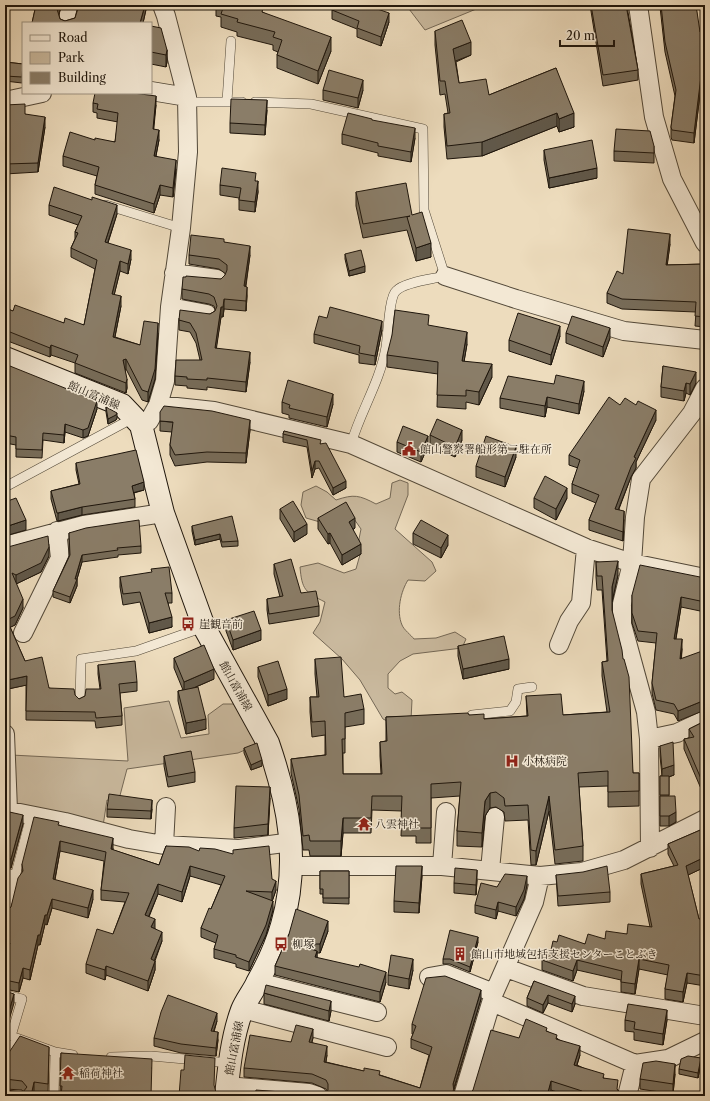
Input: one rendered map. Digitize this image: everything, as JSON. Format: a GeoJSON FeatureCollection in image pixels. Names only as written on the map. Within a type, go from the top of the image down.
{"type":"FeatureCollection","features":[{"type":"Feature","properties":{"kind":"main road","name":"館山富浦線"},"geometry":{"type":"LineString","coordinates":[[5,358],[122,405],[138,421],[163,513],[204,627],[268,743],[280,785],[292,842],[292,866],[282,926],[258,982],[243,1009],[235,1034],[227,1091]]}},
{"type":"Feature","properties":{"kind":"street"},"geometry":{"type":"LineString","coordinates":[[138,421],[149,421],[158,404],[165,381],[170,307],[181,228],[188,152],[186,99],[162,5]]}},
{"type":"Feature","properties":{"kind":"street"},"geometry":{"type":"LineString","coordinates":[[638,5],[656,124],[672,179],[705,243]]}},
{"type":"Feature","properties":{"kind":"street"},"geometry":{"type":"LineString","coordinates":[[152,92],[186,99]]}},
{"type":"Feature","properties":{"kind":"street"},"geometry":{"type":"LineString","coordinates":[[5,101],[37,94]]}},
{"type":"Feature","properties":{"kind":"street"},"geometry":{"type":"LineString","coordinates":[[174,273],[217,279]]}},
{"type":"Feature","properties":{"kind":"street"},"geometry":{"type":"LineString","coordinates":[[445,276],[516,300],[624,331],[705,340]]}},
{"type":"Feature","properties":{"kind":"street"},"geometry":{"type":"LineString","coordinates":[[170,307],[207,314]]}},
{"type":"Feature","properties":{"kind":"street"},"geometry":{"type":"LineString","coordinates":[[650,848],[649,739],[646,712],[622,624],[622,604],[632,563],[635,517],[641,479],[692,413],[705,388]]}},
{"type":"Feature","properties":{"kind":"street"},"geometry":{"type":"LineString","coordinates":[[158,404],[214,410],[350,444],[586,548],[632,563],[705,578]]}},
{"type":"Feature","properties":{"kind":"street"},"geometry":{"type":"LineString","coordinates":[[5,546],[57,531],[163,513]]}},
{"type":"Feature","properties":{"kind":"street"},"geometry":{"type":"LineString","coordinates":[[23,633],[60,558],[57,531]]}},
{"type":"Feature","properties":{"kind":"street"},"geometry":{"type":"LineString","coordinates":[[559,645],[569,621],[581,603],[586,548]]}},
{"type":"Feature","properties":{"kind":"street"},"geometry":{"type":"LineString","coordinates":[[649,739],[677,733],[705,720]]}},
{"type":"Feature","properties":{"kind":"street"},"geometry":{"type":"LineString","coordinates":[[5,734],[6,810],[66,822],[129,839],[164,845],[239,849],[292,842]]}},
{"type":"Feature","properties":{"kind":"street"},"geometry":{"type":"LineString","coordinates":[[164,845],[166,807]]}},
{"type":"Feature","properties":{"kind":"street"},"geometry":{"type":"LineString","coordinates":[[442,866],[446,812]]}},
{"type":"Feature","properties":{"kind":"street"},"geometry":{"type":"LineString","coordinates":[[490,870],[495,817]]}},
{"type":"Feature","properties":{"kind":"street"},"geometry":{"type":"LineString","coordinates":[[292,866],[442,866],[540,876],[582,872],[624,860],[705,819]]}},
{"type":"Feature","properties":{"kind":"street"},"geometry":{"type":"LineString","coordinates":[[463,1096],[493,998],[534,902],[540,876]]}},
{"type":"Feature","properties":{"kind":"street"},"geometry":{"type":"LineString","coordinates":[[506,968],[583,996],[705,1016]]}},
{"type":"Feature","properties":{"kind":"street"},"geometry":{"type":"LineString","coordinates":[[429,977],[446,974],[493,998],[636,1064],[668,1059],[705,1041]]}},
{"type":"Feature","properties":{"kind":"street"},"geometry":{"type":"LineString","coordinates":[[258,982],[376,1012]]}},
{"type":"Feature","properties":{"kind":"street"},"geometry":{"type":"LineString","coordinates":[[243,1009],[387,1047]]}},
{"type":"Feature","properties":{"kind":"street"},"geometry":{"type":"LineString","coordinates":[[627,1096],[636,1064]]}},
{"type":"Feature","properties":{"kind":"street"},"geometry":{"type":"LineString","coordinates":[[227,1091],[312,1095]]}},
{"type":"Feature","properties":{"kind":"lane"},"geometry":{"type":"LineString","coordinates":[[227,101],[231,41]]}},
{"type":"Feature","properties":{"kind":"lane"},"geometry":{"type":"LineString","coordinates":[[186,99],[311,104],[423,129],[424,210],[445,276],[397,289],[391,296],[390,321],[382,367],[350,444]]}},
{"type":"Feature","properties":{"kind":"lane"},"geometry":{"type":"LineString","coordinates":[[100,203],[181,228]]}},
{"type":"Feature","properties":{"kind":"lane"},"geometry":{"type":"LineString","coordinates":[[5,487],[138,421]]}},
{"type":"Feature","properties":{"kind":"lane"},"geometry":{"type":"LineString","coordinates":[[80,702],[81,659],[136,651],[204,627]]}},
{"type":"Feature","properties":{"kind":"lane"},"geometry":{"type":"LineString","coordinates":[[465,716],[510,711],[516,702],[518,689],[532,687]]}},
{"type":"Feature","properties":{"kind":"lane"},"geometry":{"type":"LineString","coordinates":[[5,915],[9,878],[31,816]]}},
{"type":"Feature","properties":{"kind":"lane"},"geometry":{"type":"LineString","coordinates":[[5,995],[22,999],[11,1036],[55,1052],[86,1057]]}},
{"type":"Feature","properties":{"kind":"lane"},"geometry":{"type":"LineString","coordinates":[[5,1059],[17,1038]]}},
{"type":"Feature","properties":{"kind":"lane"},"geometry":{"type":"LineString","coordinates":[[54,1096],[55,1052]]}},
{"type":"Feature","properties":{"kind":"lane"},"geometry":{"type":"LineString","coordinates":[[101,1058],[151,1056],[230,1063]]}},
{"type":"Feature","properties":{"kind":"green space"},"geometry":{"type":"Polygon","coordinates":[[[406,5],[486,5],[425,30],[406,5]]]}},
{"type":"Feature","properties":{"kind":"green space"},"geometry":{"type":"Polygon","coordinates":[[[400,480],[408,483],[408,495],[395,529],[432,562],[436,571],[425,581],[408,580],[403,590],[399,608],[402,625],[414,639],[436,638],[455,632],[466,639],[462,648],[413,654],[400,661],[388,674],[388,688],[395,694],[402,692],[412,700],[411,720],[400,727],[383,719],[360,680],[342,659],[313,633],[320,622],[325,602],[313,596],[306,589],[302,581],[300,567],[318,563],[344,573],[356,569],[361,551],[359,539],[361,529],[352,516],[320,522],[306,518],[301,505],[303,492],[316,486],[327,492],[336,500],[356,496],[376,504],[390,498],[392,483],[400,480]]]}},
{"type":"Feature","properties":{"kind":"green space"},"geometry":{"type":"Polygon","coordinates":[[[169,701],[181,738],[209,734],[208,715],[223,704],[234,704],[255,742],[254,746],[238,753],[127,769],[118,803],[107,800],[103,826],[12,807],[11,755],[128,761],[124,708],[169,701]]]}},
{"type":"Feature","properties":{"kind":"building"},"geometry":{"type":"Polygon","coordinates":[[[36,5],[58,5],[57,9],[60,19],[65,21],[75,18],[79,5],[145,5],[140,22],[32,22],[36,5]]]}},
{"type":"Feature","properties":{"kind":"building"},"geometry":{"type":"Polygon","coordinates":[[[224,5],[250,5],[263,8],[262,12],[331,37],[318,71],[277,55],[282,40],[273,37],[275,32],[237,22],[238,19],[221,14],[224,5]]]}},
{"type":"Feature","properties":{"kind":"building"},"geometry":{"type":"Polygon","coordinates":[[[334,5],[366,5],[389,13],[381,37],[357,28],[359,21],[332,10],[334,5]]]}},
{"type":"Feature","properties":{"kind":"building"},"geometry":{"type":"Polygon","coordinates":[[[591,5],[626,5],[638,70],[603,75],[591,5]]]}},
{"type":"Feature","properties":{"kind":"building"},"geometry":{"type":"Polygon","coordinates":[[[661,5],[696,5],[700,32],[705,33],[705,68],[702,68],[694,133],[672,130],[671,127],[676,90],[665,42],[661,5]]]}},
{"type":"Feature","properties":{"kind":"building"},"geometry":{"type":"Polygon","coordinates":[[[462,20],[471,42],[453,49],[459,83],[486,79],[489,95],[556,68],[574,113],[559,119],[557,113],[482,142],[447,146],[444,114],[450,113],[445,81],[440,81],[435,31],[462,20]]]}},
{"type":"Feature","properties":{"kind":"building"},"geometry":{"type":"Polygon","coordinates":[[[152,26],[161,28],[167,50],[166,55],[152,52],[152,26]]]}},
{"type":"Feature","properties":{"kind":"building"},"geometry":{"type":"Polygon","coordinates":[[[5,62],[22,64],[22,77],[5,76],[5,62]]]}},
{"type":"Feature","properties":{"kind":"building"},"geometry":{"type":"Polygon","coordinates":[[[329,70],[363,80],[358,98],[323,90],[329,70]]]}},
{"type":"Feature","properties":{"kind":"building"},"geometry":{"type":"Polygon","coordinates":[[[95,94],[141,94],[156,96],[153,129],[159,130],[154,156],[176,160],[173,188],[160,185],[154,204],[95,185],[99,167],[63,156],[70,132],[95,140],[95,138],[115,142],[118,113],[97,109],[98,104],[93,103],[95,94]]]}},
{"type":"Feature","properties":{"kind":"building"},"geometry":{"type":"Polygon","coordinates":[[[231,99],[267,100],[265,125],[230,123],[231,99]]]}},
{"type":"Feature","properties":{"kind":"building"},"geometry":{"type":"Polygon","coordinates":[[[25,104],[25,114],[45,117],[38,163],[5,164],[5,105],[25,104]]]}},
{"type":"Feature","properties":{"kind":"building"},"geometry":{"type":"Polygon","coordinates":[[[348,113],[372,120],[415,128],[411,152],[378,146],[378,143],[342,134],[348,113]]]}},
{"type":"Feature","properties":{"kind":"building"},"geometry":{"type":"Polygon","coordinates":[[[616,129],[650,131],[654,146],[654,153],[614,151],[616,129]]]}},
{"type":"Feature","properties":{"kind":"building"},"geometry":{"type":"Polygon","coordinates":[[[592,140],[597,168],[549,178],[544,150],[592,140]]]}},
{"type":"Feature","properties":{"kind":"building"},"geometry":{"type":"Polygon","coordinates":[[[222,168],[256,173],[255,181],[258,181],[255,202],[239,200],[241,188],[220,185],[222,168]]]}},
{"type":"Feature","properties":{"kind":"building"},"geometry":{"type":"Polygon","coordinates":[[[406,183],[412,215],[422,212],[431,243],[416,248],[407,217],[410,216],[363,224],[356,192],[406,183]]]}},
{"type":"Feature","properties":{"kind":"building"},"geometry":{"type":"Polygon","coordinates":[[[54,187],[92,200],[92,197],[117,205],[105,242],[131,250],[128,264],[120,261],[112,294],[121,296],[113,337],[140,345],[144,321],[158,323],[155,369],[148,392],[142,390],[126,359],[123,360],[127,379],[126,383],[75,363],[78,355],[51,345],[50,348],[5,330],[5,308],[13,311],[15,305],[64,323],[65,318],[84,325],[97,260],[71,248],[78,233],[75,232],[82,216],[49,205],[54,187]]]}},
{"type":"Feature","properties":{"kind":"building"},"geometry":{"type":"Polygon","coordinates":[[[628,229],[670,234],[666,265],[705,264],[705,317],[695,316],[696,302],[622,299],[607,293],[617,271],[623,274],[628,229]]]}},
{"type":"Feature","properties":{"kind":"building"},"geometry":{"type":"Polygon","coordinates":[[[191,235],[224,239],[224,242],[250,246],[244,286],[247,287],[246,301],[224,299],[223,307],[221,307],[215,348],[250,352],[246,382],[207,378],[207,380],[187,379],[187,377],[175,376],[176,360],[202,360],[196,333],[190,323],[179,320],[180,310],[210,314],[215,311],[217,306],[214,297],[209,294],[182,289],[183,277],[221,279],[227,270],[227,265],[219,259],[189,255],[191,235]]]}},
{"type":"Feature","properties":{"kind":"building"},"geometry":{"type":"Polygon","coordinates":[[[361,250],[365,266],[349,271],[345,254],[361,250]]]}},
{"type":"Feature","properties":{"kind":"building"},"geometry":{"type":"Polygon","coordinates":[[[330,307],[382,321],[375,356],[359,353],[360,346],[314,334],[319,316],[327,318],[330,307]]]}},
{"type":"Feature","properties":{"kind":"building"},"geometry":{"type":"Polygon","coordinates":[[[395,310],[429,315],[428,325],[467,332],[462,361],[492,364],[479,392],[466,390],[466,396],[437,395],[438,362],[387,355],[392,335],[395,310]]]}},
{"type":"Feature","properties":{"kind":"building"},"geometry":{"type":"Polygon","coordinates":[[[518,313],[560,326],[551,355],[509,340],[518,313]]]}},
{"type":"Feature","properties":{"kind":"building"},"geometry":{"type":"Polygon","coordinates":[[[572,316],[610,328],[603,347],[566,333],[572,316]]]}},
{"type":"Feature","properties":{"kind":"building"},"geometry":{"type":"Polygon","coordinates":[[[5,364],[97,401],[88,428],[83,430],[65,424],[64,435],[43,433],[42,450],[16,449],[16,437],[5,435],[5,364]]]}},
{"type":"Feature","properties":{"kind":"building"},"geometry":{"type":"Polygon","coordinates":[[[663,366],[696,372],[690,384],[686,383],[684,391],[661,387],[663,366]]]}},
{"type":"Feature","properties":{"kind":"building"},"geometry":{"type":"Polygon","coordinates":[[[556,375],[584,381],[579,404],[547,397],[545,406],[500,398],[508,376],[554,384],[556,375]]]}},
{"type":"Feature","properties":{"kind":"building"},"geometry":{"type":"Polygon","coordinates":[[[288,380],[333,394],[327,417],[289,408],[290,405],[282,402],[288,380]]]}},
{"type":"Feature","properties":{"kind":"building"},"geometry":{"type":"Polygon","coordinates":[[[609,397],[620,405],[625,398],[636,405],[638,401],[656,410],[634,457],[636,458],[615,509],[624,511],[623,532],[589,520],[599,495],[572,484],[580,460],[569,455],[609,397]]]}},
{"type":"Feature","properties":{"kind":"building"},"geometry":{"type":"Polygon","coordinates":[[[164,406],[212,411],[250,420],[246,453],[207,452],[175,455],[170,445],[173,422],[160,421],[160,412],[164,406]]]}},
{"type":"Feature","properties":{"kind":"building"},"geometry":{"type":"Polygon","coordinates":[[[106,407],[117,413],[116,415],[108,419],[106,407]]]}},
{"type":"Feature","properties":{"kind":"building"},"geometry":{"type":"Polygon","coordinates":[[[437,419],[462,430],[455,447],[430,435],[437,419]]]}},
{"type":"Feature","properties":{"kind":"building"},"geometry":{"type":"Polygon","coordinates":[[[403,426],[428,436],[421,452],[397,442],[403,426]]]}},
{"type":"Feature","properties":{"kind":"building"},"geometry":{"type":"Polygon","coordinates":[[[284,431],[321,440],[320,444],[326,443],[346,481],[333,488],[319,461],[315,461],[312,471],[307,440],[283,434],[284,431]]]}},
{"type":"Feature","properties":{"kind":"building"},"geometry":{"type":"Polygon","coordinates":[[[486,436],[516,447],[505,477],[476,466],[486,436]]]}},
{"type":"Feature","properties":{"kind":"building"},"geometry":{"type":"Polygon","coordinates":[[[136,450],[144,482],[132,486],[135,499],[82,507],[57,513],[51,491],[80,484],[76,463],[136,450]]]}},
{"type":"Feature","properties":{"kind":"building"},"geometry":{"type":"Polygon","coordinates":[[[545,476],[567,488],[556,509],[534,498],[545,476]]]}},
{"type":"Feature","properties":{"kind":"building"},"geometry":{"type":"Polygon","coordinates":[[[16,498],[26,520],[5,527],[5,502],[16,498]]]}},
{"type":"Feature","properties":{"kind":"building"},"geometry":{"type":"Polygon","coordinates":[[[293,501],[307,524],[294,532],[280,509],[293,501]]]}},
{"type":"Feature","properties":{"kind":"building"},"geometry":{"type":"Polygon","coordinates":[[[346,502],[355,518],[349,522],[361,544],[342,555],[330,533],[328,534],[318,518],[346,502]]]}},
{"type":"Feature","properties":{"kind":"building"},"geometry":{"type":"Polygon","coordinates":[[[232,516],[238,541],[222,542],[220,534],[195,540],[192,526],[232,516]]]}},
{"type":"Feature","properties":{"kind":"building"},"geometry":{"type":"Polygon","coordinates":[[[139,520],[141,546],[117,548],[118,550],[82,555],[75,579],[77,579],[70,597],[53,591],[70,555],[69,533],[86,528],[139,520]]]}},
{"type":"Feature","properties":{"kind":"building"},"geometry":{"type":"Polygon","coordinates":[[[421,520],[448,535],[441,548],[413,533],[421,520]]]}},
{"type":"Feature","properties":{"kind":"building"},"geometry":{"type":"Polygon","coordinates":[[[48,536],[49,547],[41,563],[16,575],[12,573],[23,599],[15,616],[7,620],[25,661],[42,657],[49,688],[74,689],[75,695],[79,699],[85,696],[86,689],[101,689],[98,665],[135,661],[137,682],[119,684],[122,716],[96,718],[95,712],[26,711],[27,676],[8,680],[5,669],[5,547],[48,536]]]}},
{"type":"Feature","properties":{"kind":"building"},"geometry":{"type":"Polygon","coordinates":[[[291,559],[301,593],[316,591],[319,606],[269,614],[267,599],[283,596],[274,564],[291,559]]]}},
{"type":"Feature","properties":{"kind":"building"},"geometry":{"type":"Polygon","coordinates":[[[618,561],[612,587],[612,610],[623,659],[629,677],[633,773],[639,773],[639,791],[608,792],[608,771],[578,773],[583,846],[555,850],[549,796],[536,851],[531,850],[528,805],[505,806],[504,798],[496,792],[490,793],[485,801],[482,833],[457,831],[461,782],[431,784],[431,828],[416,828],[416,821],[401,821],[402,796],[372,796],[371,818],[343,818],[341,841],[310,841],[309,835],[303,836],[299,795],[291,759],[326,755],[325,721],[312,722],[310,697],[319,697],[315,659],[341,657],[344,697],[361,694],[364,709],[345,713],[345,739],[342,739],[343,774],[382,774],[380,742],[387,741],[386,717],[468,713],[469,715],[484,714],[484,719],[528,716],[526,696],[561,694],[563,715],[610,712],[602,662],[608,661],[602,576],[597,576],[596,562],[618,561]]]}},
{"type":"Feature","properties":{"kind":"building"},"geometry":{"type":"Polygon","coordinates":[[[640,565],[705,578],[705,602],[681,597],[674,639],[682,639],[680,659],[705,650],[705,700],[678,711],[674,704],[656,700],[652,683],[657,633],[638,631],[632,613],[632,595],[640,565]]]}},
{"type":"Feature","properties":{"kind":"building"},"geometry":{"type":"Polygon","coordinates":[[[169,567],[172,593],[165,593],[172,617],[149,623],[140,592],[123,594],[120,577],[152,572],[151,569],[169,567]]]}},
{"type":"Feature","properties":{"kind":"building"},"geometry":{"type":"Polygon","coordinates":[[[254,611],[261,630],[233,640],[226,620],[254,611]]]}},
{"type":"Feature","properties":{"kind":"building"},"geometry":{"type":"Polygon","coordinates":[[[504,636],[509,659],[463,669],[458,646],[504,636]]]}},
{"type":"Feature","properties":{"kind":"building"},"geometry":{"type":"Polygon","coordinates":[[[204,645],[214,669],[184,682],[174,658],[204,645]]]}},
{"type":"Feature","properties":{"kind":"building"},"geometry":{"type":"Polygon","coordinates":[[[278,661],[287,689],[268,695],[258,667],[278,661]]]}},
{"type":"Feature","properties":{"kind":"building"},"geometry":{"type":"Polygon","coordinates":[[[198,687],[206,719],[186,723],[178,691],[198,687]]]}},
{"type":"Feature","properties":{"kind":"building"},"geometry":{"type":"Polygon","coordinates":[[[705,721],[705,788],[684,739],[694,737],[689,729],[705,721]]]}},
{"type":"Feature","properties":{"kind":"building"},"geometry":{"type":"Polygon","coordinates":[[[673,742],[674,765],[662,769],[660,746],[673,742]]]}},
{"type":"Feature","properties":{"kind":"building"},"geometry":{"type":"Polygon","coordinates":[[[257,743],[262,760],[251,765],[244,748],[257,743]]]}},
{"type":"Feature","properties":{"kind":"building"},"geometry":{"type":"Polygon","coordinates":[[[191,751],[195,772],[168,777],[164,756],[191,751]]]}},
{"type":"Feature","properties":{"kind":"building"},"geometry":{"type":"Polygon","coordinates":[[[660,776],[669,776],[669,795],[660,795],[660,776]]]}},
{"type":"Feature","properties":{"kind":"building"},"geometry":{"type":"Polygon","coordinates":[[[236,786],[270,787],[268,824],[234,828],[236,786]]]}},
{"type":"Feature","properties":{"kind":"building"},"geometry":{"type":"Polygon","coordinates":[[[109,794],[152,800],[151,811],[107,809],[109,794]]]}},
{"type":"Feature","properties":{"kind":"building"},"geometry":{"type":"Polygon","coordinates":[[[660,796],[675,796],[676,812],[669,816],[660,816],[660,796]]]}},
{"type":"Feature","properties":{"kind":"building"},"geometry":{"type":"Polygon","coordinates":[[[5,811],[23,815],[11,859],[5,859],[5,811]]]}},
{"type":"Feature","properties":{"kind":"building"},"geometry":{"type":"Polygon","coordinates":[[[34,817],[59,822],[58,825],[113,838],[111,849],[159,865],[166,846],[189,847],[199,851],[200,848],[215,849],[233,854],[233,850],[269,846],[272,879],[276,881],[272,892],[246,891],[273,901],[266,925],[249,962],[236,957],[236,955],[214,949],[218,935],[201,928],[225,876],[190,866],[182,892],[158,884],[145,915],[155,919],[151,927],[162,932],[151,959],[155,961],[148,981],[106,966],[105,970],[86,964],[97,929],[113,934],[129,893],[101,890],[106,852],[60,841],[53,879],[93,890],[88,908],[52,899],[47,915],[45,915],[40,935],[38,935],[30,970],[23,968],[19,983],[5,980],[5,959],[10,943],[5,943],[5,911],[11,907],[18,878],[23,871],[22,864],[34,817]]]}},
{"type":"Feature","properties":{"kind":"building"},"geometry":{"type":"Polygon","coordinates":[[[705,828],[705,857],[686,866],[699,919],[705,919],[705,976],[687,973],[683,992],[665,989],[669,965],[639,959],[635,984],[621,982],[622,971],[577,960],[573,971],[542,960],[546,949],[551,950],[553,941],[557,942],[559,935],[585,944],[588,934],[605,939],[606,931],[627,934],[628,924],[652,927],[641,874],[678,865],[668,844],[705,828]]]}},
{"type":"Feature","properties":{"kind":"building"},"geometry":{"type":"Polygon","coordinates":[[[396,866],[422,866],[419,903],[394,901],[396,866]]]}},
{"type":"Feature","properties":{"kind":"building"},"geometry":{"type":"Polygon","coordinates":[[[607,866],[610,892],[558,896],[556,875],[583,872],[607,866]]]}},
{"type":"Feature","properties":{"kind":"building"},"geometry":{"type":"Polygon","coordinates":[[[455,868],[477,870],[476,885],[454,883],[455,868]]]}},
{"type":"Feature","properties":{"kind":"building"},"geometry":{"type":"Polygon","coordinates":[[[320,871],[349,871],[349,898],[323,898],[323,889],[320,889],[320,871]]]}},
{"type":"Feature","properties":{"kind":"building"},"geometry":{"type":"Polygon","coordinates":[[[505,874],[527,876],[524,890],[516,907],[498,902],[496,910],[475,905],[481,883],[497,887],[505,874]]]}},
{"type":"Feature","properties":{"kind":"building"},"geometry":{"type":"Polygon","coordinates":[[[296,909],[328,921],[320,944],[295,944],[317,951],[315,957],[359,967],[360,964],[386,972],[380,992],[275,966],[289,934],[296,909]]]}},
{"type":"Feature","properties":{"kind":"building","name":"館山市地域包括支援センターことぶき"},"geometry":{"type":"Polygon","coordinates":[[[450,930],[478,937],[470,967],[450,959],[443,959],[450,930]]]}},
{"type":"Feature","properties":{"kind":"building"},"geometry":{"type":"Polygon","coordinates":[[[391,955],[413,959],[409,979],[388,975],[391,955]]]}},
{"type":"Feature","properties":{"kind":"building"},"geometry":{"type":"Polygon","coordinates":[[[445,976],[481,990],[453,1084],[454,1092],[452,1091],[451,1096],[322,1096],[325,1095],[328,1090],[328,1084],[326,1080],[312,1074],[244,1068],[250,1035],[291,1042],[296,1025],[313,1029],[309,1042],[327,1046],[324,1062],[364,1071],[364,1068],[380,1071],[379,1075],[420,1088],[432,1047],[411,1039],[416,1026],[412,1024],[426,978],[445,976]]]}},
{"type":"Feature","properties":{"kind":"building"},"geometry":{"type":"Polygon","coordinates":[[[534,981],[575,996],[572,1004],[548,995],[543,1005],[527,998],[534,981]]]}},
{"type":"Feature","properties":{"kind":"building"},"geometry":{"type":"Polygon","coordinates":[[[266,985],[331,1001],[329,1011],[264,993],[266,985]]]}},
{"type":"Feature","properties":{"kind":"building"},"geometry":{"type":"Polygon","coordinates":[[[5,991],[14,994],[5,1025],[5,991]]]}},
{"type":"Feature","properties":{"kind":"building"},"geometry":{"type":"Polygon","coordinates":[[[168,995],[217,1013],[211,1031],[218,1032],[216,1048],[181,1044],[154,1038],[161,1012],[168,995]]]}},
{"type":"Feature","properties":{"kind":"building"},"geometry":{"type":"Polygon","coordinates":[[[628,1004],[667,1010],[663,1034],[634,1029],[635,1022],[625,1020],[628,1004]]]}},
{"type":"Feature","properties":{"kind":"building"},"geometry":{"type":"Polygon","coordinates":[[[526,1019],[547,1028],[546,1031],[557,1035],[556,1039],[580,1046],[574,1065],[604,1074],[603,1078],[618,1080],[617,1089],[621,1095],[581,1096],[582,1091],[551,1081],[547,1096],[525,1096],[509,1091],[507,1096],[468,1096],[473,1090],[491,1030],[519,1038],[526,1019]]]}},
{"type":"Feature","properties":{"kind":"building"},"geometry":{"type":"Polygon","coordinates":[[[5,1025],[8,1032],[5,1037],[5,1025]]]}},
{"type":"Feature","properties":{"kind":"building"},"geometry":{"type":"Polygon","coordinates":[[[20,1036],[49,1047],[48,1084],[34,1082],[31,1096],[5,1096],[5,1090],[23,1092],[27,1087],[22,1081],[5,1079],[5,1055],[8,1054],[20,1036]]]}},
{"type":"Feature","properties":{"kind":"building"},"geometry":{"type":"Polygon","coordinates":[[[61,1053],[152,1059],[151,1096],[61,1096],[61,1053]]]}},
{"type":"Feature","properties":{"kind":"building"},"geometry":{"type":"Polygon","coordinates":[[[185,1055],[215,1058],[214,1085],[217,1096],[179,1096],[181,1070],[184,1070],[185,1055]]]}},
{"type":"Feature","properties":{"kind":"building"},"geometry":{"type":"Polygon","coordinates":[[[688,1056],[701,1058],[698,1073],[679,1069],[681,1059],[688,1056]]]}},
{"type":"Feature","properties":{"kind":"building"},"geometry":{"type":"Polygon","coordinates":[[[656,1061],[675,1064],[673,1084],[640,1079],[643,1063],[656,1061]]]}},
{"type":"Feature","properties":{"kind":"building"},"geometry":{"type":"Polygon","coordinates":[[[256,1090],[307,1094],[315,1096],[255,1096],[256,1090]]]}},
{"type":"Feature","properties":{"kind":"place","name":"館山警察署船形第二駐在所"},"geometry":{"type":"Point","coordinates":[409,449]}},
{"type":"Feature","properties":{"kind":"place","name":"崖観音前"},"geometry":{"type":"Point","coordinates":[188,624]}},
{"type":"Feature","properties":{"kind":"place","name":"小林病院"},"geometry":{"type":"Point","coordinates":[512,761]}},
{"type":"Feature","properties":{"kind":"place","name":"八雲神社"},"geometry":{"type":"Point","coordinates":[364,824]}},
{"type":"Feature","properties":{"kind":"place","name":"柳塚"},"geometry":{"type":"Point","coordinates":[281,944]}},
{"type":"Feature","properties":{"kind":"place","name":"館山市地域包括支援センターことぶき"},"geometry":{"type":"Point","coordinates":[460,954]}},
{"type":"Feature","properties":{"kind":"place","name":"稲荷神社"},"geometry":{"type":"Point","coordinates":[68,1073]}}]}
